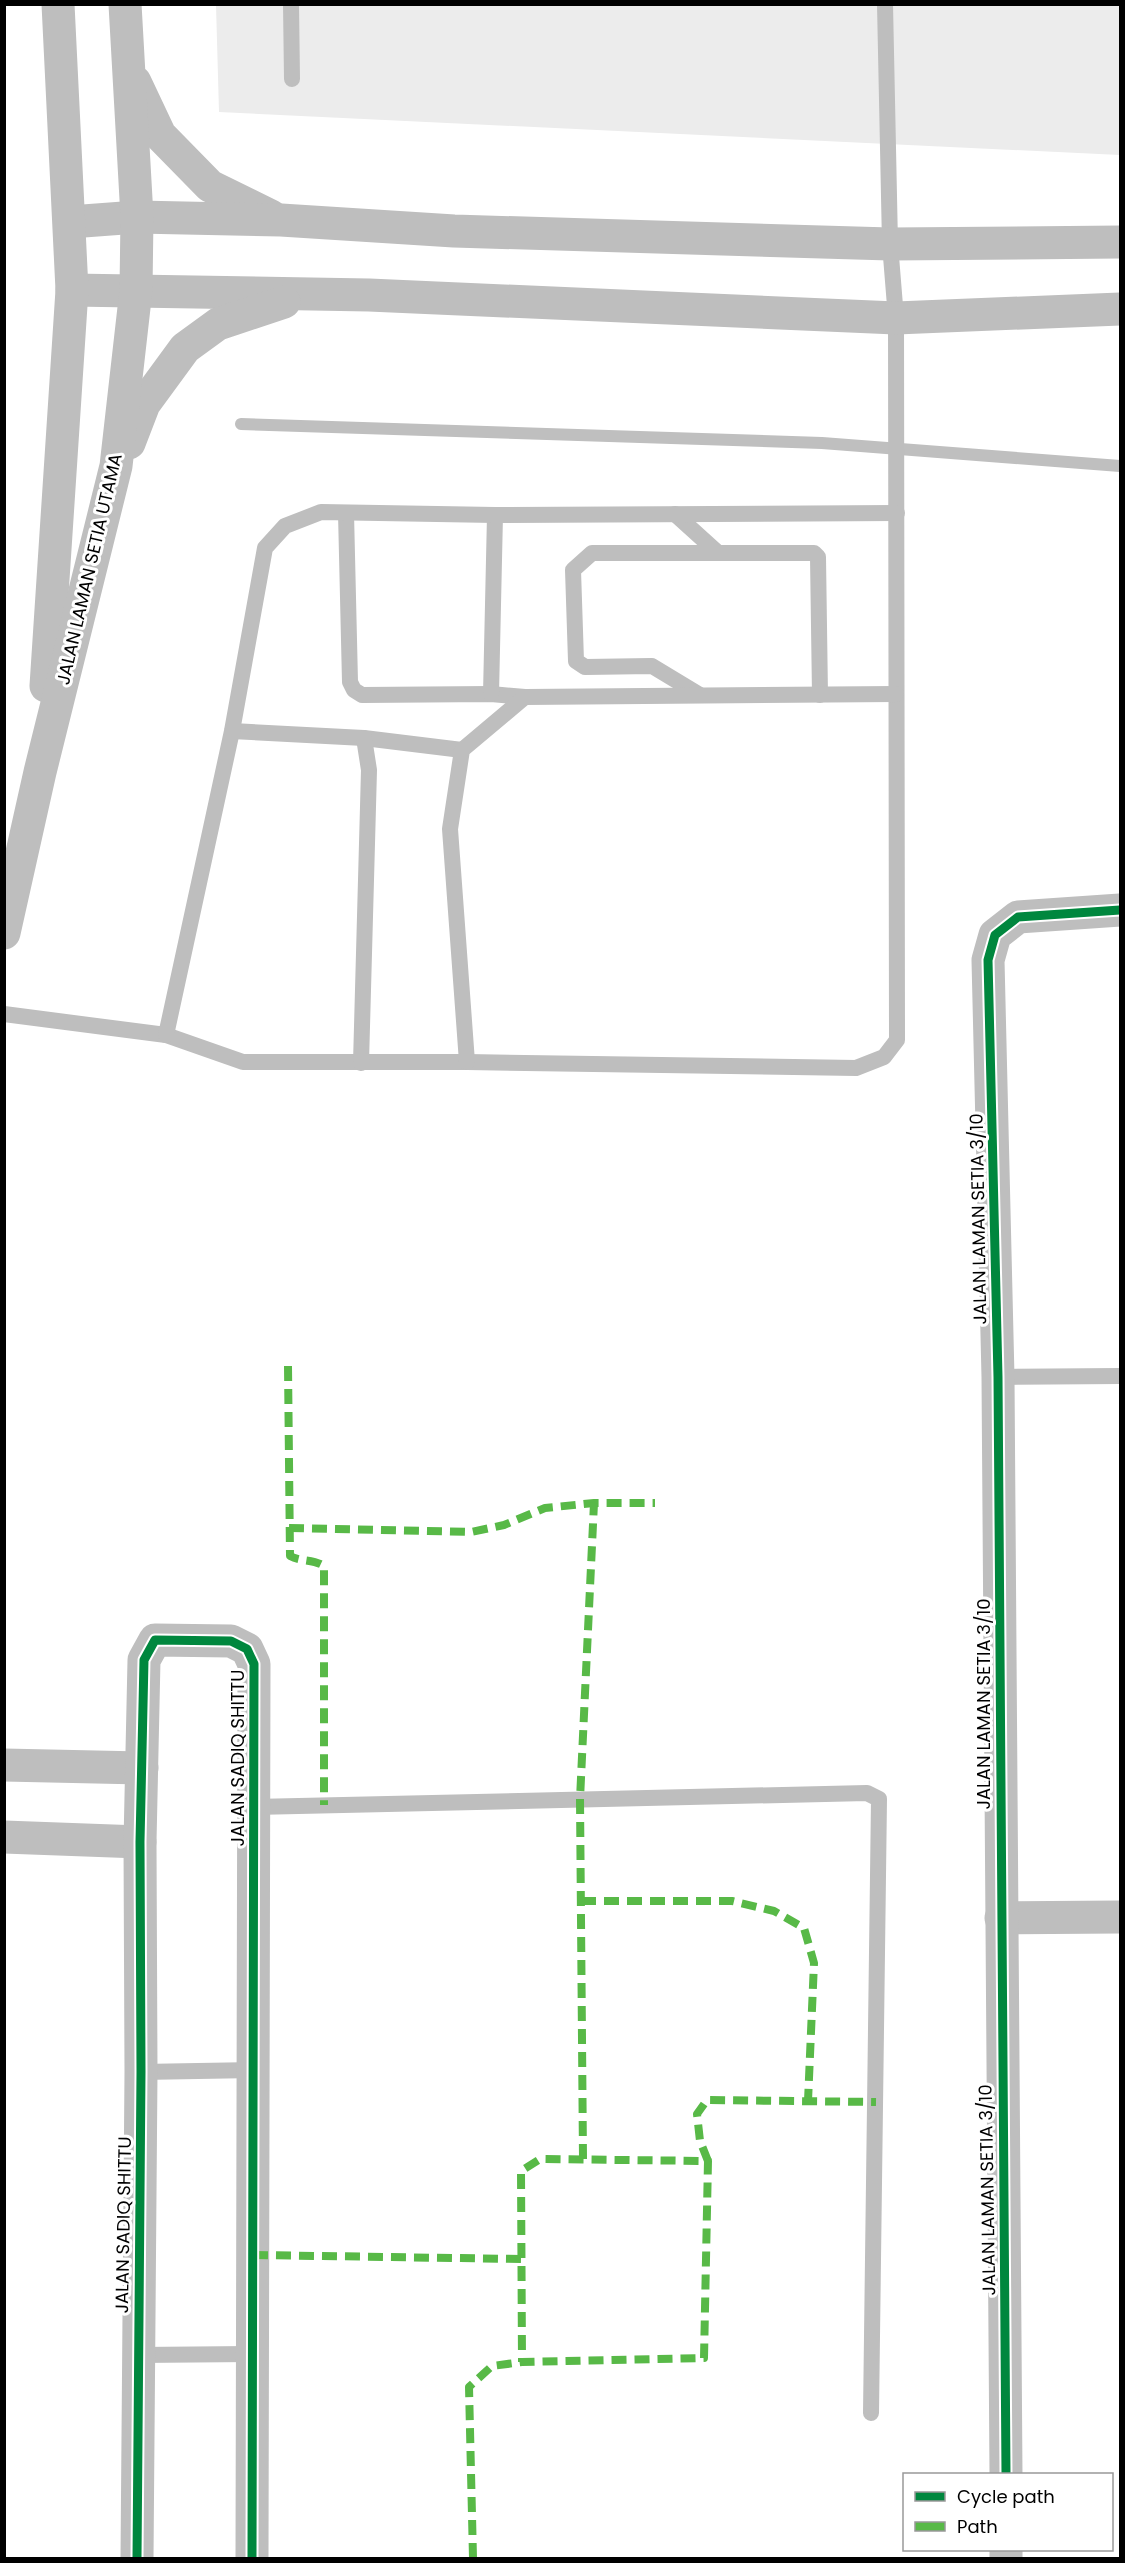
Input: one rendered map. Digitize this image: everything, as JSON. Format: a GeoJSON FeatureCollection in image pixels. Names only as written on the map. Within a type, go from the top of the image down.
{"type":"FeatureCollection","features":[{"type":"Feature","properties":{"kind":"street","name":"JALAN LAMAN SETIA UTAMA"},"geometry":{"type":"LineString","coordinates":[[40,772],[72,290],[58,4]]}},
{"type":"Feature","properties":{"kind":"street","name":"JALAN LAMAN SETIA UTAMA"},"geometry":{"type":"LineString","coordinates":[[4,933],[40,772],[116,466],[136,290],[137,217],[125,4]]}},
{"type":"Feature","properties":{"kind":"street"},"geometry":{"type":"LineString","coordinates":[[127,64],[160,135],[210,186],[280,220]]}},
{"type":"Feature","properties":{"kind":"street"},"geometry":{"type":"LineString","coordinates":[[70,222],[137,217],[280,220],[454,231],[890,244],[1120,242]]}},
{"type":"Feature","properties":{"kind":"street"},"geometry":{"type":"LineString","coordinates":[[72,290],[369,295],[896,318],[1120,309]]}},
{"type":"Feature","properties":{"kind":"street"},"geometry":{"type":"LineString","coordinates":[[116,466],[133,435],[144,404],[154,389],[186,348],[218,324],[293,298],[369,295]]}},
{"type":"Feature","properties":{"kind":"street","name":"JALAN LAMAN SETIA 3/10"},"geometry":{"type":"LineString","coordinates":[[1006,2473],[998,1377],[988,960],[996,935],[1018,917],[1120,910]]}},
{"type":"Feature","properties":{"kind":"street","name":"JALAN SADIQ SHITTU"},"geometry":{"type":"LineString","coordinates":[[137,2559],[141,2072],[140,1842],[144,1660],[155,1640],[231,1641],[247,1649],[254,1664],[255,2070],[251,2354],[252,2559]]}},
{"type":"Feature","properties":{"kind":"street"},"geometry":{"type":"LineString","coordinates":[[4,1765],[142,1768]]}},
{"type":"Feature","properties":{"kind":"street"},"geometry":{"type":"LineString","coordinates":[[4,1837],[140,1842]]}},
{"type":"Feature","properties":{"kind":"street"},"geometry":{"type":"LineString","coordinates":[[1001,1918],[1120,1917]]}},
{"type":"Feature","properties":{"kind":"lane"},"geometry":{"type":"LineString","coordinates":[[291,4],[291,79]]}},
{"type":"Feature","properties":{"kind":"lane"},"geometry":{"type":"LineString","coordinates":[[4,1014],[166,1035],[243,1062],[467,1062],[856,1068],[884,1057],[897,1040],[896,318],[890,244],[885,4]]}},
{"type":"Feature","properties":{"kind":"lane"},"geometry":{"type":"LineString","coordinates":[[166,1035],[232,731],[265,548],[285,526],[321,512],[495,515],[897,513]]}},
{"type":"Feature","properties":{"kind":"lane"},"geometry":{"type":"LineString","coordinates":[[346,513],[350,682],[354,690],[362,695],[491,694],[525,697],[896,694]]}},
{"type":"Feature","properties":{"kind":"lane"},"geometry":{"type":"LineString","coordinates":[[675,514],[717,552]]}},
{"type":"Feature","properties":{"kind":"lane"},"geometry":{"type":"LineString","coordinates":[[491,694],[495,515]]}},
{"type":"Feature","properties":{"kind":"lane"},"geometry":{"type":"LineString","coordinates":[[701,696],[652,666],[585,667],[576,661],[573,570],[592,552],[814,552],[818,557],[820,695]]}},
{"type":"Feature","properties":{"kind":"lane"},"geometry":{"type":"LineString","coordinates":[[467,1062],[450,829],[462,750],[525,697]]}},
{"type":"Feature","properties":{"kind":"lane"},"geometry":{"type":"LineString","coordinates":[[232,731],[364,738],[462,750]]}},
{"type":"Feature","properties":{"kind":"lane"},"geometry":{"type":"LineString","coordinates":[[361,1063],[369,770],[364,738]]}},
{"type":"Feature","properties":{"kind":"lane"},"geometry":{"type":"LineString","coordinates":[[998,1377],[1120,1376]]}},
{"type":"Feature","properties":{"kind":"lane"},"geometry":{"type":"LineString","coordinates":[[254,1807],[867,1793],[879,1799],[871,2413]]}},
{"type":"Feature","properties":{"kind":"lane"},"geometry":{"type":"LineString","coordinates":[[141,2072],[255,2070]]}},
{"type":"Feature","properties":{"kind":"lane"},"geometry":{"type":"LineString","coordinates":[[138,2355],[251,2354]]}},
{"type":"Feature","properties":{"kind":"shaded area"},"geometry":{"type":"Polygon","coordinates":[[[216,5],[1120,5],[1120,155],[219,112],[216,5]]]}},
{"type":"Feature","properties":{"kind":"waterway"},"geometry":{"type":"LineString","coordinates":[[241,424],[822,443],[1120,466]]}},
{"type":"Feature","properties":{"kind":"marked path"},"geometry":{"type":"LineString","coordinates":[[288,1366],[290,1556],[324,1566],[324,1805]]}},
{"type":"Feature","properties":{"kind":"marked path"},"geometry":{"type":"LineString","coordinates":[[289,1528],[471,1532],[504,1525],[545,1508],[594,1503],[655,1503]]}},
{"type":"Feature","properties":{"kind":"marked path"},"geometry":{"type":"LineString","coordinates":[[583,2159],[580,1799],[594,1503]]}},
{"type":"Feature","properties":{"kind":"marked path"},"geometry":{"type":"LineString","coordinates":[[581,1901],[732,1901],[774,1911],[804,1928],[814,1963],[808,2101]]}},
{"type":"Feature","properties":{"kind":"marked path"},"geometry":{"type":"LineString","coordinates":[[708,2161],[700,2141],[697,2114],[707,2100],[876,2102]]}},
{"type":"Feature","properties":{"kind":"marked path"},"geometry":{"type":"LineString","coordinates":[[473,2558],[469,2387],[492,2366],[522,2362],[704,2358],[708,2161],[540,2159],[521,2171],[522,2362]]}},
{"type":"Feature","properties":{"kind":"marked path"},"geometry":{"type":"LineString","coordinates":[[253,2255],[521,2259]]}},
{"type":"Feature","properties":{"kind":"cycle path"},"geometry":{"type":"LineString","coordinates":[[1006,2473],[998,1377],[988,960],[995,935],[1018,917],[1120,910]]}},
{"type":"Feature","properties":{"kind":"cycle path"},"geometry":{"type":"LineString","coordinates":[[137,2558],[141,2072],[140,1842],[144,1660],[155,1640],[231,1641],[247,1649],[254,1664],[252,2558]]}}]}
